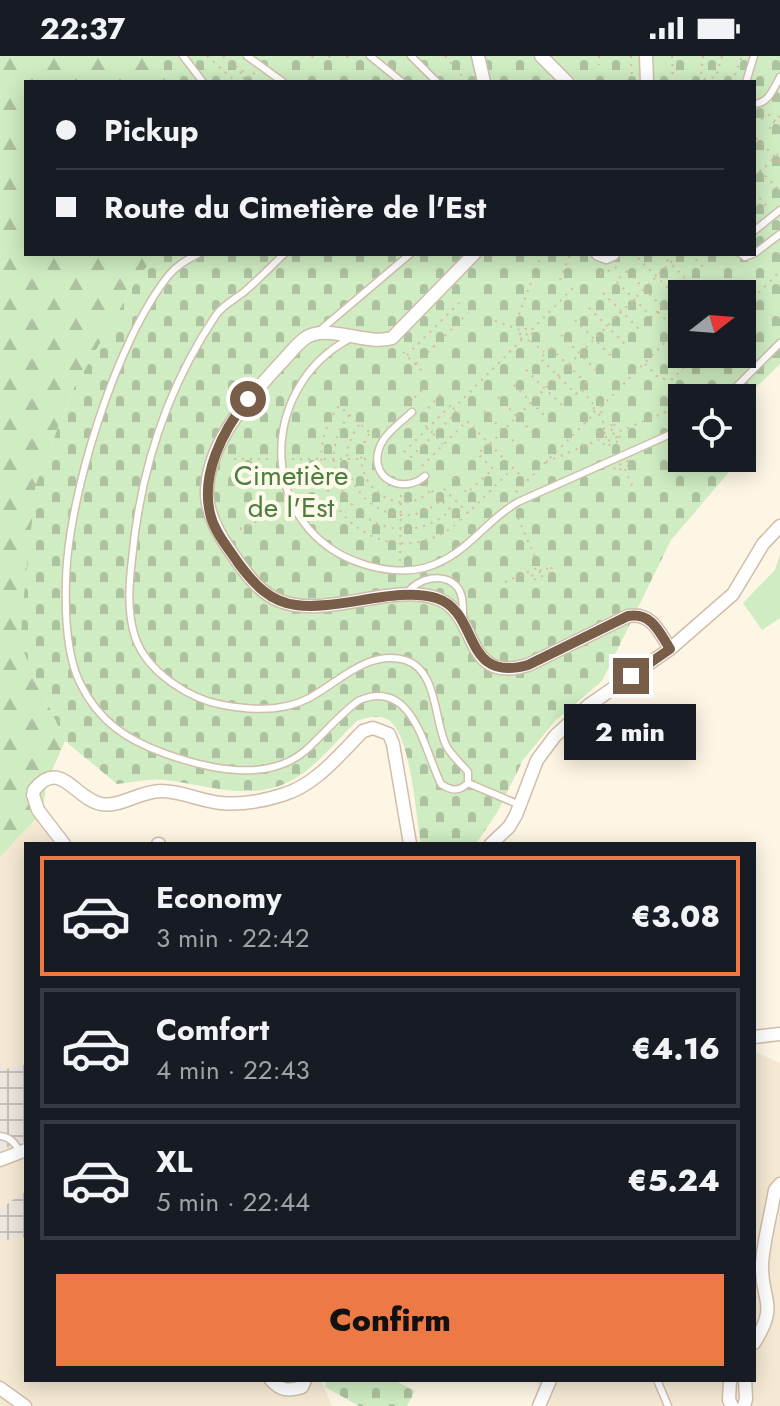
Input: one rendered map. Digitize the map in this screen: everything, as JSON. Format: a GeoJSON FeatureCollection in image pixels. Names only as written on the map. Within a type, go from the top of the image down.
{"type":"FeatureCollection","features":[{"type":"Feature","properties":{"kind":"street"},"geometry":{"type":"LineString","coordinates":[[478,56],[484,80]]}},
{"type":"Feature","properties":{"kind":"street"},"geometry":{"type":"LineString","coordinates":[[541,56],[565,80]]}},
{"type":"Feature","properties":{"kind":"street"},"geometry":{"type":"LineString","coordinates":[[646,56],[647,80]]}},
{"type":"Feature","properties":{"kind":"street"},"geometry":{"type":"LineString","coordinates":[[472,256],[392,338],[373,341],[329,332],[305,337],[233,418],[210,475],[207,495],[212,518],[222,540],[250,579],[281,602],[315,606],[406,596],[433,597],[442,601],[451,607],[483,659],[499,668],[511,670],[528,665],[628,616],[640,614],[650,620],[670,649]]}},
{"type":"Feature","properties":{"kind":"street"},"geometry":{"type":"LineString","coordinates":[[493,842],[509,827],[537,760],[555,736],[589,705],[670,649],[733,594],[763,544],[780,526]]}},
{"type":"Feature","properties":{"kind":"street"},"geometry":{"type":"LineString","coordinates":[[62,842],[38,810],[33,795],[39,784],[49,778],[62,779],[91,800],[105,805],[149,791],[164,791],[222,803],[250,802],[281,795],[310,781],[363,731],[373,728],[389,734],[393,744],[410,842]]}},
{"type":"Feature","properties":{"kind":"street"},"geometry":{"type":"LineString","coordinates":[[756,1037],[780,1034]]}},
{"type":"Feature","properties":{"kind":"street"},"geometry":{"type":"LineString","coordinates":[[0,1160],[23,1151]]}},
{"type":"Feature","properties":{"kind":"street"},"geometry":{"type":"LineString","coordinates":[[756,1340],[771,1319],[772,1300],[762,1266],[775,1190],[780,1184]]}},
{"type":"Feature","properties":{"kind":"street"},"geometry":{"type":"LineString","coordinates":[[273,1382],[280,1389],[291,1391],[302,1387],[304,1382]]}},
{"type":"Feature","properties":{"kind":"street"},"geometry":{"type":"LineString","coordinates":[[539,1406],[549,1382]]}},
{"type":"Feature","properties":{"kind":"street"},"geometry":{"type":"LineString","coordinates":[[730,1382],[729,1400],[732,1406]]}},
{"type":"Feature","properties":{"kind":"street"},"geometry":{"type":"LineString","coordinates":[[744,1406],[745,1382]]}},
{"type":"Feature","properties":{"kind":"street"},"geometry":{"type":"LineString","coordinates":[[0,1388],[25,1406]]}},
{"type":"Feature","properties":{"kind":"lane"},"geometry":{"type":"LineString","coordinates":[[183,56],[201,80]]}},
{"type":"Feature","properties":{"kind":"lane"},"geometry":{"type":"LineString","coordinates":[[247,56],[280,80]]}},
{"type":"Feature","properties":{"kind":"lane"},"geometry":{"type":"LineString","coordinates":[[370,56],[400,80]]}},
{"type":"Feature","properties":{"kind":"lane"},"geometry":{"type":"LineString","coordinates":[[411,56],[435,80]]}},
{"type":"Feature","properties":{"kind":"lane"},"geometry":{"type":"LineString","coordinates":[[747,80],[754,56]]}},
{"type":"Feature","properties":{"kind":"lane"},"geometry":{"type":"LineString","coordinates":[[756,104],[767,99],[780,77]]}},
{"type":"Feature","properties":{"kind":"lane"},"geometry":{"type":"LineString","coordinates":[[756,229],[780,210]]}},
{"type":"Feature","properties":{"kind":"lane"},"geometry":{"type":"LineString","coordinates":[[756,252],[780,234]]}},
{"type":"Feature","properties":{"kind":"lane"},"geometry":{"type":"LineString","coordinates":[[195,256],[170,273],[131,336],[95,432],[76,506],[66,581],[70,647],[80,683],[101,715],[133,742],[178,758],[246,772],[271,768],[292,760],[358,701],[368,697],[391,698],[404,707],[413,720],[441,784],[457,790],[468,783]]}},
{"type":"Feature","properties":{"kind":"lane"},"geometry":{"type":"LineString","coordinates":[[282,256],[219,311],[190,357],[149,455],[136,514],[128,597],[136,639],[156,668],[187,694],[220,705],[260,710],[304,701],[368,661],[382,658],[407,660],[418,667],[429,683],[444,742],[468,772],[468,783]]}},
{"type":"Feature","properties":{"kind":"lane"},"geometry":{"type":"LineString","coordinates":[[317,334],[408,256]]}},
{"type":"Feature","properties":{"kind":"lane"},"geometry":{"type":"LineString","coordinates":[[352,337],[315,361],[283,428],[280,459],[292,505],[302,522],[332,550],[374,567],[400,570],[423,568],[450,557],[473,541],[509,507],[668,435]]}},
{"type":"Feature","properties":{"kind":"lane"},"geometry":{"type":"LineString","coordinates":[[739,384],[780,343]]}},
{"type":"Feature","properties":{"kind":"lane"},"geometry":{"type":"LineString","coordinates":[[412,412],[381,443],[377,458],[381,474],[392,483],[401,486],[423,478]]}},
{"type":"Feature","properties":{"kind":"lane"},"geometry":{"type":"LineString","coordinates":[[406,596],[408,590],[425,580],[437,578],[450,581],[461,596],[463,624]]}},
{"type":"Feature","properties":{"kind":"lane"},"geometry":{"type":"LineString","coordinates":[[468,783],[520,805]]}},
{"type":"Feature","properties":{"kind":"lane"},"geometry":{"type":"LineString","coordinates":[[0,1136],[7,1137],[23,1151]]}},
{"type":"Feature","properties":{"kind":"lane"},"geometry":{"type":"LineString","coordinates":[[658,1382],[668,1406]]}},
{"type":"Feature","properties":{"kind":"path"},"geometry":{"type":"LineString","coordinates":[[207,56],[233,80]]}},
{"type":"Feature","properties":{"kind":"path"},"geometry":{"type":"LineString","coordinates":[[223,56],[250,80]]}},
{"type":"Feature","properties":{"kind":"path"},"geometry":{"type":"LineString","coordinates":[[329,56],[332,62]]}},
{"type":"Feature","properties":{"kind":"path"},"geometry":{"type":"LineString","coordinates":[[445,56],[465,80]]}},
{"type":"Feature","properties":{"kind":"path"},"geometry":{"type":"LineString","coordinates":[[599,56],[599,65]]}},
{"type":"Feature","properties":{"kind":"path"},"geometry":{"type":"LineString","coordinates":[[631,56],[632,80]]}},
{"type":"Feature","properties":{"kind":"path"},"geometry":{"type":"LineString","coordinates":[[672,56],[673,80]]}},
{"type":"Feature","properties":{"kind":"path"},"geometry":{"type":"LineString","coordinates":[[703,56],[701,76],[704,79],[716,77],[722,56]]}},
{"type":"Feature","properties":{"kind":"path"},"geometry":{"type":"LineString","coordinates":[[735,75],[742,56]]}},
{"type":"Feature","properties":{"kind":"path"},"geometry":{"type":"LineString","coordinates":[[756,122],[769,115],[780,126]]}},
{"type":"Feature","properties":{"kind":"path"},"geometry":{"type":"LineString","coordinates":[[780,116],[769,127],[780,138]]}},
{"type":"Feature","properties":{"kind":"path"},"geometry":{"type":"LineString","coordinates":[[756,138],[780,162]]}},
{"type":"Feature","properties":{"kind":"path"},"geometry":{"type":"LineString","coordinates":[[756,176],[780,152]]}},
{"type":"Feature","properties":{"kind":"path"},"geometry":{"type":"LineString","coordinates":[[756,166],[780,191]]}},
{"type":"Feature","properties":{"kind":"path"},"geometry":{"type":"LineString","coordinates":[[756,194],[766,205]]}},
{"type":"Feature","properties":{"kind":"path"},"geometry":{"type":"LineString","coordinates":[[516,322],[541,256]]}},
{"type":"Feature","properties":{"kind":"path"},"geometry":{"type":"LineString","coordinates":[[560,280],[569,256]]}},
{"type":"Feature","properties":{"kind":"path"},"geometry":{"type":"LineString","coordinates":[[663,256],[687,280]]}},
{"type":"Feature","properties":{"kind":"path"},"geometry":{"type":"LineString","coordinates":[[454,478],[467,493],[493,469],[478,454],[677,256]]}},
{"type":"Feature","properties":{"kind":"path"},"geometry":{"type":"LineString","coordinates":[[692,256],[703,267]]}},
{"type":"Feature","properties":{"kind":"path"},"geometry":{"type":"LineString","coordinates":[[638,258],[668,288]]}},
{"type":"Feature","properties":{"kind":"path"},"geometry":{"type":"LineString","coordinates":[[627,271],[644,289],[662,307],[652,317],[616,281],[627,271]]}},
{"type":"Feature","properties":{"kind":"path"},"geometry":{"type":"LineString","coordinates":[[756,296],[780,271]]}},
{"type":"Feature","properties":{"kind":"path"},"geometry":{"type":"LineString","coordinates":[[726,280],[732,274]]}},
{"type":"Feature","properties":{"kind":"path"},"geometry":{"type":"LineString","coordinates":[[453,409],[574,287]]}},
{"type":"Feature","properties":{"kind":"path"},"geometry":{"type":"LineString","coordinates":[[603,293],[641,331]]}},
{"type":"Feature","properties":{"kind":"path"},"geometry":{"type":"LineString","coordinates":[[407,355],[460,302]]}},
{"type":"Feature","properties":{"kind":"path"},"geometry":{"type":"LineString","coordinates":[[589,308],[626,345]]}},
{"type":"Feature","properties":{"kind":"path"},"geometry":{"type":"LineString","coordinates":[[658,312],[668,322]]}},
{"type":"Feature","properties":{"kind":"path"},"geometry":{"type":"LineString","coordinates":[[416,364],[468,313]]}},
{"type":"Feature","properties":{"kind":"path"},"geometry":{"type":"LineString","coordinates":[[575,320],[613,358]]}},
{"type":"Feature","properties":{"kind":"path"},"geometry":{"type":"LineString","coordinates":[[495,321],[521,331],[530,331]]}},
{"type":"Feature","properties":{"kind":"path"},"geometry":{"type":"LineString","coordinates":[[521,331],[521,340]]}},
{"type":"Feature","properties":{"kind":"path"},"geometry":{"type":"LineString","coordinates":[[530,331],[530,340]]}},
{"type":"Feature","properties":{"kind":"path"},"geometry":{"type":"LineString","coordinates":[[561,335],[599,373]]}},
{"type":"Feature","properties":{"kind":"path"},"geometry":{"type":"LineString","coordinates":[[599,414],[601,407],[668,338]]}},
{"type":"Feature","properties":{"kind":"path"},"geometry":{"type":"LineString","coordinates":[[521,340],[530,340],[545,353]]}},
{"type":"Feature","properties":{"kind":"path"},"geometry":{"type":"LineString","coordinates":[[551,348],[568,366],[587,384],[576,394],[540,358],[551,348]]}},
{"type":"Feature","properties":{"kind":"path"},"geometry":{"type":"LineString","coordinates":[[403,352],[425,374]]}},
{"type":"Feature","properties":{"kind":"path"},"geometry":{"type":"LineString","coordinates":[[644,363],[659,378],[671,380],[683,368]]}},
{"type":"Feature","properties":{"kind":"path"},"geometry":{"type":"LineString","coordinates":[[526,370],[565,408]]}},
{"type":"Feature","properties":{"kind":"path"},"geometry":{"type":"LineString","coordinates":[[514,385],[551,422]]}},
{"type":"Feature","properties":{"kind":"path"},"geometry":{"type":"LineString","coordinates":[[509,507],[511,497],[595,413],[595,406],[582,389]]}},
{"type":"Feature","properties":{"kind":"path"},"geometry":{"type":"LineString","coordinates":[[498,397],[537,437]]}},
{"type":"Feature","properties":{"kind":"path"},"geometry":{"type":"LineString","coordinates":[[381,443],[339,406],[330,419],[322,440],[320,459],[324,483],[342,515],[368,535],[400,543],[431,538],[455,525]]}},
{"type":"Feature","properties":{"kind":"path"},"geometry":{"type":"LineString","coordinates":[[404,452],[450,406],[456,413],[410,458]]}},
{"type":"Feature","properties":{"kind":"path"},"geometry":{"type":"LineString","coordinates":[[595,406],[601,407]]}},
{"type":"Feature","properties":{"kind":"path"},"geometry":{"type":"LineString","coordinates":[[484,411],[522,450]]}},
{"type":"Feature","properties":{"kind":"path"},"geometry":{"type":"LineString","coordinates":[[546,462],[668,411]]}},
{"type":"Feature","properties":{"kind":"path"},"geometry":{"type":"LineString","coordinates":[[412,412],[444,445]]}},
{"type":"Feature","properties":{"kind":"path"},"geometry":{"type":"LineString","coordinates":[[595,413],[599,414]]}},
{"type":"Feature","properties":{"kind":"path"},"geometry":{"type":"LineString","coordinates":[[599,414],[608,434]]}},
{"type":"Feature","properties":{"kind":"path"},"geometry":{"type":"LineString","coordinates":[[349,415],[338,435],[334,459],[339,486],[351,505],[370,521],[401,528],[429,524],[451,510]]}},
{"type":"Feature","properties":{"kind":"path"},"geometry":{"type":"LineString","coordinates":[[421,468],[467,421],[520,475]]}},
{"type":"Feature","properties":{"kind":"path"},"geometry":{"type":"LineString","coordinates":[[360,424],[349,443],[347,458],[352,482],[366,502],[385,512],[401,515],[422,512],[441,500]]}},
{"type":"Feature","properties":{"kind":"path"},"geometry":{"type":"LineString","coordinates":[[234,459],[377,458]]}},
{"type":"Feature","properties":{"kind":"path"},"geometry":{"type":"LineString","coordinates":[[444,489],[468,513],[513,468]]}},
{"type":"Feature","properties":{"kind":"path"},"geometry":{"type":"LineString","coordinates":[[624,468],[633,488]]}},
{"type":"Feature","properties":{"kind":"path"},"geometry":{"type":"LineString","coordinates":[[423,478],[462,521]]}},
{"type":"Feature","properties":{"kind":"path"},"geometry":{"type":"LineString","coordinates":[[400,570],[401,486]]}},
{"type":"Feature","properties":{"kind":"path"},"geometry":{"type":"LineString","coordinates":[[240,529],[292,505]]}},
{"type":"Feature","properties":{"kind":"path"},"geometry":{"type":"LineString","coordinates":[[518,518],[540,570]]}},
{"type":"Feature","properties":{"kind":"path"},"geometry":{"type":"LineString","coordinates":[[505,582],[540,570],[551,567],[553,572],[533,580],[531,576],[540,570]]}},
{"type":"Feature","properties":{"kind":"shaded area"},"geometry":{"type":"Polygon","coordinates":[[[42,812],[50,842],[24,842],[24,1382],[322,1382],[332,1406],[0,1406],[0,857],[42,812]]]}},
{"type":"Feature","properties":{"kind":"shaded area"},"geometry":{"type":"Polygon","coordinates":[[[756,1052],[780,1063],[780,1406],[548,1406],[537,1382],[756,1382],[756,1052]]]}},
{"type":"Feature","properties":{"kind":"shaded area"},"geometry":{"type":"Polygon","coordinates":[[[0,1064],[6,1069],[24,1064],[24,1142],[0,1150],[0,1064]]]}},
{"type":"Feature","properties":{"kind":"shaded area"},"geometry":{"type":"Polygon","coordinates":[[[24,1192],[24,1237],[0,1241],[0,1209],[24,1192]]]}},
{"type":"Feature","properties":{"kind":"green space"},"geometry":{"type":"Polygon","coordinates":[[[0,56],[151,56],[170,80],[24,80],[24,256],[157,256],[140,274],[72,392],[36,484],[21,646],[65,741],[47,782],[42,812],[0,857],[0,56]]]}},
{"type":"Feature","properties":{"kind":"green space","name":"Cimetière de l'Est"},"geometry":{"type":"Polygon","coordinates":[[[151,56],[780,56],[780,364],[756,387],[756,384],[668,384],[668,472],[729,472],[671,540],[602,681],[555,721],[523,760],[498,811],[477,842],[421,842],[404,746],[392,723],[379,717],[357,721],[299,776],[267,789],[250,791],[160,780],[117,784],[65,741],[21,646],[36,484],[72,392],[140,274],[157,256],[756,256],[756,80],[170,80],[151,56]]]}},
{"type":"Feature","properties":{"kind":"green space"},"geometry":{"type":"Polygon","coordinates":[[[780,555],[780,618],[762,630],[743,603],[775,570],[780,555]]]}},
{"type":"Feature","properties":{"kind":"green space"},"geometry":{"type":"Polygon","coordinates":[[[326,1382],[398,1382],[415,1391],[407,1406],[359,1406],[325,1387],[326,1382]]]}},
{"type":"Feature","properties":{"kind":"route"},"geometry":{"type":"LineString","coordinates":[[248,399],[233,418],[217,453],[207,495],[212,518],[222,540],[250,579],[265,593],[281,602],[315,606],[406,596],[433,597],[451,607],[483,659],[499,668],[511,670],[528,665],[628,616],[640,614],[650,620],[670,649],[631,676]]}}]}
